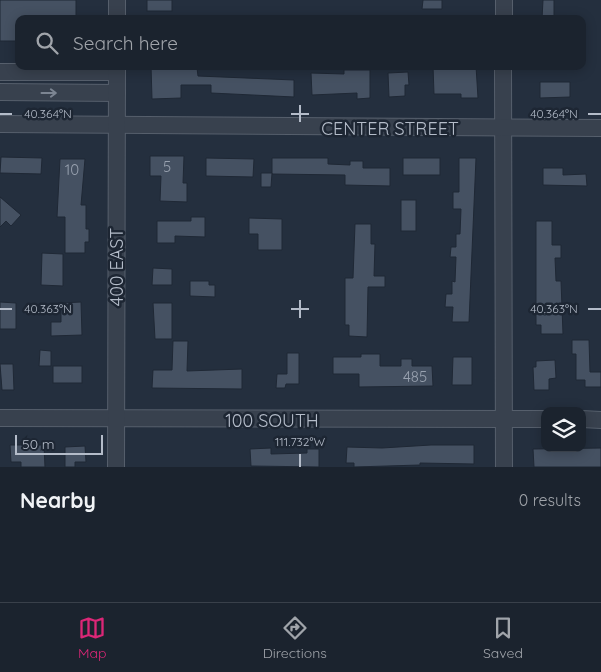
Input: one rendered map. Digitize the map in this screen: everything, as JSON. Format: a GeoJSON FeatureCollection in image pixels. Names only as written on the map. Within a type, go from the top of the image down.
{"type":"FeatureCollection","features":[{"type":"Feature","properties":{"kind":"street"},"geometry":{"type":"LineString","coordinates":[[117,0],[117,15]]}},
{"type":"Feature","properties":{"kind":"street"},"geometry":{"type":"LineString","coordinates":[[504,0],[504,15]]}},
{"type":"Feature","properties":{"kind":"street"},"geometry":{"type":"LineString","coordinates":[[0,72],[78,70]]}},
{"type":"Feature","properties":{"kind":"street","name":"400 EAST"},"geometry":{"type":"LineString","coordinates":[[116,467],[117,70]]}},
{"type":"Feature","properties":{"kind":"street"},"geometry":{"type":"LineString","coordinates":[[503,70],[504,467]]}},
{"type":"Feature","properties":{"kind":"street"},"geometry":{"type":"LineString","coordinates":[[0,92],[117,93]]}},
{"type":"Feature","properties":{"kind":"street","name":"CENTER STREET"},"geometry":{"type":"LineString","coordinates":[[0,124],[601,128]]}},
{"type":"Feature","properties":{"kind":"street","name":"100 SOUTH"},"geometry":{"type":"LineString","coordinates":[[0,418],[541,419]]}},
{"type":"Feature","properties":{"kind":"street"},"geometry":{"type":"LineString","coordinates":[[586,419],[601,420]]}},
{"type":"Feature","properties":{"kind":"building"},"geometry":{"type":"Polygon","coordinates":[[[0,0],[76,0],[76,15],[15,15],[15,41],[0,41],[0,0]]]}},
{"type":"Feature","properties":{"kind":"building"},"geometry":{"type":"Polygon","coordinates":[[[147,0],[172,0],[172,11],[147,11],[147,0]]]}},
{"type":"Feature","properties":{"kind":"building"},"geometry":{"type":"Polygon","coordinates":[[[423,0],[442,0],[442,9],[422,9],[423,0]]]}},
{"type":"Feature","properties":{"kind":"building"},"geometry":{"type":"Polygon","coordinates":[[[543,0],[554,0],[554,15],[542,15],[543,0]]]}},
{"type":"Feature","properties":{"kind":"building"},"geometry":{"type":"Polygon","coordinates":[[[151,70],[197,70],[198,76],[294,80],[294,97],[211,93],[211,85],[181,85],[181,98],[152,99],[151,70]]]}},
{"type":"Feature","properties":{"kind":"building"},"geometry":{"type":"Polygon","coordinates":[[[344,70],[370,70],[370,98],[357,99],[357,93],[312,95],[311,73],[344,74],[344,70]]]}},
{"type":"Feature","properties":{"kind":"building"},"geometry":{"type":"Polygon","coordinates":[[[433,70],[476,70],[478,98],[461,98],[461,94],[434,94],[433,70]]]}},
{"type":"Feature","properties":{"kind":"building"},"geometry":{"type":"Polygon","coordinates":[[[408,72],[409,85],[405,85],[405,96],[389,97],[388,73],[408,72]]]}},
{"type":"Feature","properties":{"kind":"building"},"geometry":{"type":"Polygon","coordinates":[[[540,82],[570,82],[570,97],[540,98],[540,82]]]}},
{"type":"Feature","properties":{"kind":"building"},"geometry":{"type":"Polygon","coordinates":[[[150,156],[184,156],[183,183],[187,183],[187,202],[160,201],[161,176],[150,176],[150,156]]]}},
{"type":"Feature","properties":{"kind":"building"},"geometry":{"type":"Polygon","coordinates":[[[1,157],[42,158],[41,174],[0,173],[1,157]]]}},
{"type":"Feature","properties":{"kind":"building"},"geometry":{"type":"Polygon","coordinates":[[[206,158],[254,159],[253,177],[206,176],[206,158]]]}},
{"type":"Feature","properties":{"kind":"building"},"geometry":{"type":"Polygon","coordinates":[[[272,158],[328,158],[328,164],[350,165],[350,161],[363,161],[363,168],[390,168],[390,186],[345,185],[345,175],[272,174],[272,158]]]}},
{"type":"Feature","properties":{"kind":"building"},"geometry":{"type":"Polygon","coordinates":[[[403,158],[440,158],[440,175],[403,175],[403,158]]]}},
{"type":"Feature","properties":{"kind":"building"},"geometry":{"type":"Polygon","coordinates":[[[459,158],[476,158],[469,322],[452,322],[453,307],[445,307],[446,294],[452,294],[452,281],[455,282],[456,257],[450,257],[451,247],[456,247],[456,234],[460,234],[461,209],[453,209],[453,192],[459,192],[459,158]]]}},
{"type":"Feature","properties":{"kind":"building"},"geometry":{"type":"Polygon","coordinates":[[[60,159],[85,159],[81,205],[86,205],[86,229],[89,229],[89,242],[85,242],[85,253],[65,253],[65,217],[57,217],[60,159]]]}},
{"type":"Feature","properties":{"kind":"building"},"geometry":{"type":"Polygon","coordinates":[[[543,168],[563,168],[563,175],[586,174],[587,186],[543,185],[543,168]]]}},
{"type":"Feature","properties":{"kind":"building"},"geometry":{"type":"Polygon","coordinates":[[[261,173],[272,173],[271,187],[261,187],[261,173]]]}},
{"type":"Feature","properties":{"kind":"building"},"geometry":{"type":"Polygon","coordinates":[[[0,197],[21,215],[11,226],[6,221],[0,227],[0,197]]]}},
{"type":"Feature","properties":{"kind":"building"},"geometry":{"type":"Polygon","coordinates":[[[401,200],[416,200],[416,231],[401,231],[401,200]]]}},
{"type":"Feature","properties":{"kind":"building"},"geometry":{"type":"Polygon","coordinates":[[[191,217],[205,217],[205,237],[175,236],[175,243],[157,243],[157,221],[191,221],[191,217]]]}},
{"type":"Feature","properties":{"kind":"building"},"geometry":{"type":"Polygon","coordinates":[[[249,218],[282,219],[282,250],[258,250],[258,234],[249,234],[249,218]]]}},
{"type":"Feature","properties":{"kind":"building"},"geometry":{"type":"Polygon","coordinates":[[[536,221],[552,221],[552,245],[561,245],[561,258],[555,258],[556,281],[561,281],[563,334],[541,334],[541,325],[536,325],[536,221]]]}},
{"type":"Feature","properties":{"kind":"building"},"geometry":{"type":"Polygon","coordinates":[[[355,224],[371,224],[371,244],[375,244],[374,276],[385,276],[385,287],[368,287],[367,337],[349,336],[349,325],[345,325],[345,278],[353,278],[355,224]]]}},
{"type":"Feature","properties":{"kind":"building"},"geometry":{"type":"Polygon","coordinates":[[[42,253],[63,254],[63,286],[41,285],[42,253]]]}},
{"type":"Feature","properties":{"kind":"building"},"geometry":{"type":"Polygon","coordinates":[[[153,268],[172,269],[172,285],[152,285],[153,268]]]}},
{"type":"Feature","properties":{"kind":"building"},"geometry":{"type":"Polygon","coordinates":[[[190,281],[209,281],[209,285],[215,285],[215,297],[190,296],[190,281]]]}},
{"type":"Feature","properties":{"kind":"building"},"geometry":{"type":"Polygon","coordinates":[[[0,302],[16,303],[16,329],[0,329],[0,302]]]}},
{"type":"Feature","properties":{"kind":"building"},"geometry":{"type":"Polygon","coordinates":[[[81,302],[82,335],[51,336],[51,322],[61,322],[61,303],[81,302]]]}},
{"type":"Feature","properties":{"kind":"building"},"geometry":{"type":"Polygon","coordinates":[[[153,303],[172,303],[172,339],[155,339],[153,303]]]}},
{"type":"Feature","properties":{"kind":"building"},"geometry":{"type":"Polygon","coordinates":[[[572,340],[589,340],[590,372],[601,372],[601,387],[585,387],[585,380],[576,380],[576,354],[572,354],[572,340]]]}},
{"type":"Feature","properties":{"kind":"building"},"geometry":{"type":"Polygon","coordinates":[[[173,341],[188,341],[187,371],[242,369],[242,389],[152,388],[153,370],[172,370],[173,341]]]}},
{"type":"Feature","properties":{"kind":"building"},"geometry":{"type":"Polygon","coordinates":[[[40,350],[51,351],[51,366],[39,366],[40,350]]]}},
{"type":"Feature","properties":{"kind":"building"},"geometry":{"type":"Polygon","coordinates":[[[287,353],[299,353],[299,384],[286,384],[285,388],[276,388],[277,374],[287,374],[287,353]]]}},
{"type":"Feature","properties":{"kind":"building"},"geometry":{"type":"Polygon","coordinates":[[[361,354],[380,354],[380,366],[401,366],[401,359],[412,359],[412,366],[432,366],[433,386],[359,387],[359,374],[333,374],[333,357],[361,357],[361,354]]]}},
{"type":"Feature","properties":{"kind":"building"},"geometry":{"type":"Polygon","coordinates":[[[453,357],[472,357],[472,385],[452,385],[453,357]]]}},
{"type":"Feature","properties":{"kind":"building"},"geometry":{"type":"Polygon","coordinates":[[[555,360],[556,378],[549,379],[549,390],[534,390],[533,367],[536,367],[536,361],[555,360]]]}},
{"type":"Feature","properties":{"kind":"building"},"geometry":{"type":"Polygon","coordinates":[[[0,364],[13,364],[14,390],[2,390],[0,364]]]}},
{"type":"Feature","properties":{"kind":"building"},"geometry":{"type":"Polygon","coordinates":[[[53,366],[82,366],[82,383],[53,383],[53,366]]]}},
{"type":"Feature","properties":{"kind":"building"},"geometry":{"type":"Polygon","coordinates":[[[10,445],[44,445],[45,467],[21,467],[21,462],[11,462],[10,445]]]}},
{"type":"Feature","properties":{"kind":"building"},"geometry":{"type":"Polygon","coordinates":[[[474,445],[474,464],[420,463],[420,465],[354,467],[354,463],[346,463],[347,447],[382,448],[474,445]]]}},
{"type":"Feature","properties":{"kind":"building"},"geometry":{"type":"Polygon","coordinates":[[[85,446],[86,462],[75,462],[75,467],[65,467],[65,447],[85,446]]]}},
{"type":"Feature","properties":{"kind":"building"},"geometry":{"type":"Polygon","coordinates":[[[271,448],[271,454],[307,453],[307,449],[319,449],[319,467],[251,466],[250,449],[271,448]]]}},
{"type":"Feature","properties":{"kind":"building"},"geometry":{"type":"Polygon","coordinates":[[[586,448],[601,448],[601,467],[534,467],[533,449],[541,449],[541,452],[586,452],[586,448]]]}}]}
